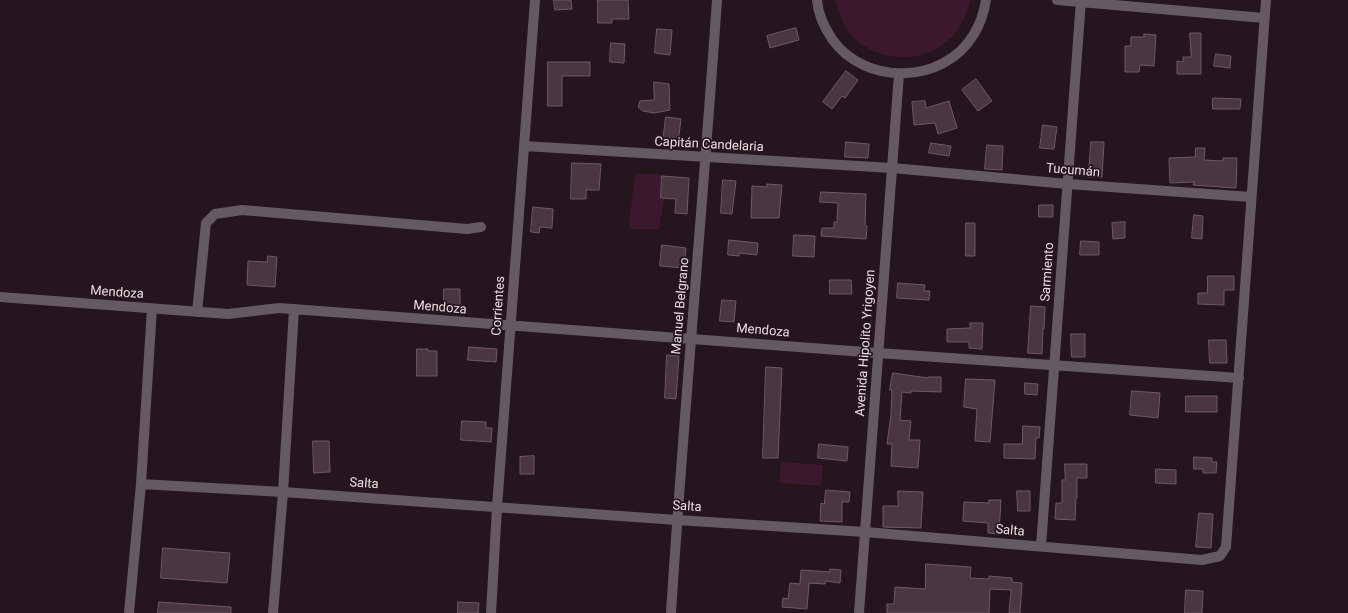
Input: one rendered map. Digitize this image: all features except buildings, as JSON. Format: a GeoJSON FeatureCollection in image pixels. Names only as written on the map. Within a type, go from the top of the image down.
{"type":"FeatureCollection","features":[{"type":"Feature","properties":{"kind":"street","name":"Corrientes"},"geometry":{"type":"LineString","coordinates":[[490,613],[535,0]]}},
{"type":"Feature","properties":{"kind":"street","name":"Manuel Belgrano"},"geometry":{"type":"LineString","coordinates":[[671,613],[717,0]]}},
{"type":"Feature","properties":{"kind":"street"},"geometry":{"type":"LineString","coordinates":[[817,0],[817,7],[825,28],[838,47],[856,61],[876,71],[899,74],[921,72],[942,64],[960,52],[974,35],[983,15],[986,0]]}},
{"type":"Feature","properties":{"kind":"street"},"geometry":{"type":"LineString","coordinates":[[1056,0],[1264,18]]}},
{"type":"Feature","properties":{"kind":"street"},"geometry":{"type":"LineString","coordinates":[[1239,378],[1266,0]]}},
{"type":"Feature","properties":{"kind":"street","name":"Sarmiento"},"geometry":{"type":"LineString","coordinates":[[1040,546],[1081,1]]}},
{"type":"Feature","properties":{"kind":"street","name":"Avenida Hipolito Yrigoyen"},"geometry":{"type":"LineString","coordinates":[[859,613],[899,74]]}},
{"type":"Feature","properties":{"kind":"street","name":"Capitán Candelaria"},"geometry":{"type":"LineString","coordinates":[[524,146],[892,168]]}},
{"type":"Feature","properties":{"kind":"street","name":"Tucumán"},"geometry":{"type":"LineString","coordinates":[[892,168],[1068,184],[1252,197]]}},
{"type":"Feature","properties":{"kind":"street"},"geometry":{"type":"LineString","coordinates":[[197,312],[206,223],[214,214],[242,210],[467,229],[481,228]]}},
{"type":"Feature","properties":{"kind":"street","name":"Mendoza"},"geometry":{"type":"LineString","coordinates":[[0,297],[228,314],[279,308],[878,354],[1239,378]]}},
{"type":"Feature","properties":{"kind":"street"},"geometry":{"type":"LineString","coordinates":[[129,613],[140,484],[152,308]]}},
{"type":"Feature","properties":{"kind":"street"},"geometry":{"type":"LineString","coordinates":[[273,613],[283,492],[294,309]]}},
{"type":"Feature","properties":{"kind":"street","name":"Salta"},"geometry":{"type":"LineString","coordinates":[[140,484],[283,492],[865,532],[1202,560],[1220,556],[1226,547],[1239,378]]}},
{"type":"Feature","properties":{"kind":"shaded area"},"geometry":{"type":"Polygon","coordinates":[[[835,0],[970,0],[966,15],[951,38],[928,52],[915,56],[901,57],[878,53],[856,40],[845,26],[835,0]]]}},
{"type":"Feature","properties":{"kind":"shaded area"},"geometry":{"type":"Polygon","coordinates":[[[636,174],[658,174],[664,176],[664,201],[659,229],[631,229],[629,218],[636,174]]]}},
{"type":"Feature","properties":{"kind":"shaded area"},"geometry":{"type":"Polygon","coordinates":[[[781,462],[823,465],[821,486],[779,483],[781,462]]]}}]}
